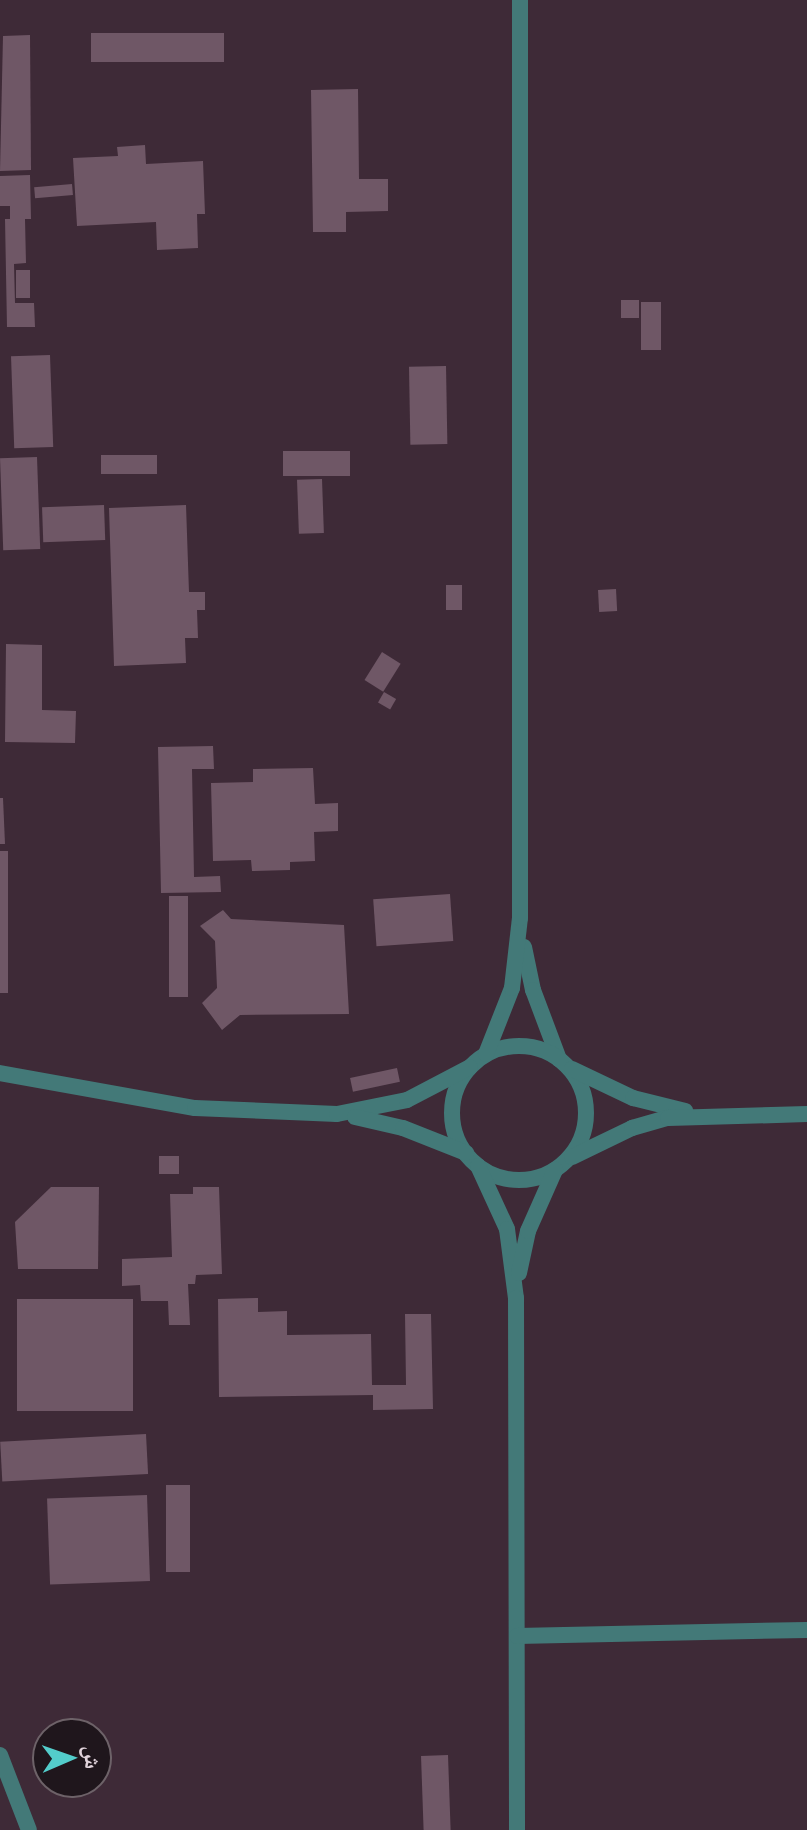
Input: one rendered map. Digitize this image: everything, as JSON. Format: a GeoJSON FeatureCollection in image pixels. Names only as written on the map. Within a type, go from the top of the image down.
{"type":"FeatureCollection","features":[{"type":"Feature","properties":{"kind":"street"},"geometry":{"type":"LineString","coordinates":[[486,1054],[512,988],[520,918],[520,0]]}},
{"type":"Feature","properties":{"kind":"street"},"geometry":{"type":"LineString","coordinates":[[516,1298],[528,1231],[560,1166],[585,1126],[579,1083],[563,1062],[533,990],[520,918]]}},
{"type":"Feature","properties":{"kind":"street"},"geometry":{"type":"LineString","coordinates":[[337,1114],[407,1100],[470,1067],[486,1054],[511,1046],[536,1048],[633,1098],[706,1114]]}},
{"type":"Feature","properties":{"kind":"street"},"geometry":{"type":"LineString","coordinates":[[470,1067],[458,1086],[452,1109],[466,1153],[478,1166],[507,1229],[516,1298],[517,1830]]}},
{"type":"Feature","properties":{"kind":"street"},"geometry":{"type":"LineString","coordinates":[[0,1073],[195,1108],[337,1114],[403,1128],[466,1153]]}},
{"type":"Feature","properties":{"kind":"street"},"geometry":{"type":"LineString","coordinates":[[478,1166],[517,1180],[560,1166],[632,1128],[706,1114],[807,1114]]}},
{"type":"Feature","properties":{"kind":"street"},"geometry":{"type":"LineString","coordinates":[[517,1636],[807,1630]]}},
{"type":"Feature","properties":{"kind":"street"},"geometry":{"type":"LineString","coordinates":[[0,1755],[7,1794],[29,1830]]}},
{"type":"Feature","properties":{"kind":"building"},"geometry":{"type":"Polygon","coordinates":[[[91,33],[224,33],[224,62],[91,62],[91,33]]]}},
{"type":"Feature","properties":{"kind":"building"},"geometry":{"type":"Polygon","coordinates":[[[30,35],[31,170],[0,171],[3,36],[30,35]]]}},
{"type":"Feature","properties":{"kind":"building"},"geometry":{"type":"Polygon","coordinates":[[[358,89],[359,179],[388,179],[388,211],[346,212],[346,232],[313,232],[311,90],[358,89]]]}},
{"type":"Feature","properties":{"kind":"building"},"geometry":{"type":"Polygon","coordinates":[[[145,145],[146,164],[203,161],[205,214],[197,214],[198,248],[157,250],[156,222],[77,226],[73,158],[118,156],[117,147],[145,145]]]}},
{"type":"Feature","properties":{"kind":"building"},"geometry":{"type":"Polygon","coordinates":[[[30,175],[31,219],[25,219],[26,263],[14,264],[15,303],[34,303],[35,327],[7,327],[5,219],[10,219],[10,206],[0,206],[0,176],[30,175]]]}},
{"type":"Feature","properties":{"kind":"building"},"geometry":{"type":"Polygon","coordinates":[[[72,184],[73,195],[35,198],[34,187],[72,184]]]}},
{"type":"Feature","properties":{"kind":"building"},"geometry":{"type":"Polygon","coordinates":[[[16,270],[30,270],[30,298],[16,298],[16,270]]]}},
{"type":"Feature","properties":{"kind":"building"},"geometry":{"type":"Polygon","coordinates":[[[621,300],[639,300],[639,318],[621,318],[621,300]]]}},
{"type":"Feature","properties":{"kind":"building"},"geometry":{"type":"Polygon","coordinates":[[[641,302],[661,302],[661,350],[641,350],[641,302]]]}},
{"type":"Feature","properties":{"kind":"building"},"geometry":{"type":"Polygon","coordinates":[[[50,355],[53,447],[14,448],[11,356],[50,355]]]}},
{"type":"Feature","properties":{"kind":"building"},"geometry":{"type":"Polygon","coordinates":[[[446,366],[447,444],[410,445],[409,367],[446,366]]]}},
{"type":"Feature","properties":{"kind":"building"},"geometry":{"type":"Polygon","coordinates":[[[283,451],[350,451],[350,476],[283,476],[283,451]]]}},
{"type":"Feature","properties":{"kind":"building"},"geometry":{"type":"Polygon","coordinates":[[[101,455],[157,455],[157,474],[101,474],[101,455]]]}},
{"type":"Feature","properties":{"kind":"building"},"geometry":{"type":"Polygon","coordinates":[[[37,457],[40,549],[3,550],[0,458],[37,457]]]}},
{"type":"Feature","properties":{"kind":"building"},"geometry":{"type":"Polygon","coordinates":[[[322,479],[324,533],[299,534],[297,480],[322,479]]]}},
{"type":"Feature","properties":{"kind":"building"},"geometry":{"type":"Polygon","coordinates":[[[104,505],[105,540],[43,542],[42,507],[104,505]]]}},
{"type":"Feature","properties":{"kind":"building"},"geometry":{"type":"Polygon","coordinates":[[[186,505],[189,592],[205,592],[205,610],[197,610],[198,638],[185,638],[186,663],[114,666],[109,508],[186,505]]]}},
{"type":"Feature","properties":{"kind":"building"},"geometry":{"type":"Polygon","coordinates":[[[446,585],[462,585],[462,610],[446,610],[446,585]]]}},
{"type":"Feature","properties":{"kind":"building"},"geometry":{"type":"Polygon","coordinates":[[[616,589],[617,611],[599,612],[598,590],[616,589]]]}},
{"type":"Feature","properties":{"kind":"building"},"geometry":{"type":"Polygon","coordinates":[[[6,644],[42,645],[42,710],[76,711],[75,743],[5,742],[6,644]]]}},
{"type":"Feature","properties":{"kind":"building"},"geometry":{"type":"Polygon","coordinates":[[[382,652],[401,664],[383,692],[365,680],[382,652]]]}},
{"type":"Feature","properties":{"kind":"building"},"geometry":{"type":"Polygon","coordinates":[[[384,692],[396,699],[390,709],[378,702],[384,692]]]}},
{"type":"Feature","properties":{"kind":"building"},"geometry":{"type":"Polygon","coordinates":[[[213,746],[214,769],[192,769],[194,877],[220,876],[221,892],[161,893],[158,747],[213,746]]]}},
{"type":"Feature","properties":{"kind":"building"},"geometry":{"type":"Polygon","coordinates":[[[313,768],[315,804],[338,803],[338,831],[314,832],[315,861],[290,862],[290,870],[252,871],[251,860],[213,861],[211,783],[253,782],[253,769],[313,768]]]}},
{"type":"Feature","properties":{"kind":"building"},"geometry":{"type":"Polygon","coordinates":[[[0,798],[3,798],[5,844],[0,844],[0,798]]]}},
{"type":"Feature","properties":{"kind":"building"},"geometry":{"type":"Polygon","coordinates":[[[0,851],[8,851],[8,993],[0,993],[0,851]]]}},
{"type":"Feature","properties":{"kind":"building"},"geometry":{"type":"Polygon","coordinates":[[[450,894],[453,941],[376,946],[373,899],[450,894]]]}},
{"type":"Feature","properties":{"kind":"building"},"geometry":{"type":"Polygon","coordinates":[[[169,896],[188,896],[188,997],[169,997],[169,896]]]}},
{"type":"Feature","properties":{"kind":"building"},"geometry":{"type":"Polygon","coordinates":[[[223,910],[231,919],[344,925],[349,1014],[240,1015],[222,1030],[202,1003],[217,988],[215,941],[200,926],[223,910]]]}},
{"type":"Feature","properties":{"kind":"building"},"geometry":{"type":"Polygon","coordinates":[[[397,1068],[400,1082],[353,1092],[350,1078],[397,1068]]]}},
{"type":"Feature","properties":{"kind":"building"},"geometry":{"type":"Polygon","coordinates":[[[159,1156],[179,1156],[179,1174],[159,1174],[159,1156]]]}},
{"type":"Feature","properties":{"kind":"building"},"geometry":{"type":"Polygon","coordinates":[[[51,1187],[99,1187],[98,1269],[18,1269],[15,1222],[51,1187]]]}},
{"type":"Feature","properties":{"kind":"building"},"geometry":{"type":"Polygon","coordinates":[[[193,1187],[219,1187],[222,1274],[196,1275],[195,1284],[188,1284],[190,1325],[169,1325],[168,1301],[141,1301],[140,1285],[122,1286],[122,1259],[172,1257],[170,1194],[193,1194],[193,1187]]]}},
{"type":"Feature","properties":{"kind":"building"},"geometry":{"type":"Polygon","coordinates":[[[258,1298],[258,1312],[287,1311],[287,1335],[371,1334],[372,1385],[406,1385],[405,1314],[431,1314],[433,1409],[373,1410],[373,1395],[219,1397],[218,1299],[258,1298]]]}},
{"type":"Feature","properties":{"kind":"building"},"geometry":{"type":"Polygon","coordinates":[[[17,1299],[133,1299],[133,1411],[17,1411],[17,1299]]]}},
{"type":"Feature","properties":{"kind":"building"},"geometry":{"type":"Polygon","coordinates":[[[146,1434],[148,1474],[2,1482],[0,1442],[146,1434]]]}},
{"type":"Feature","properties":{"kind":"building"},"geometry":{"type":"Polygon","coordinates":[[[166,1485],[190,1485],[190,1572],[166,1572],[166,1485]]]}},
{"type":"Feature","properties":{"kind":"building"},"geometry":{"type":"Polygon","coordinates":[[[147,1495],[150,1581],[50,1584],[47,1498],[147,1495]]]}},
{"type":"Feature","properties":{"kind":"building"},"geometry":{"type":"Polygon","coordinates":[[[448,1755],[451,1830],[424,1830],[421,1756],[448,1755]]]}}]}
